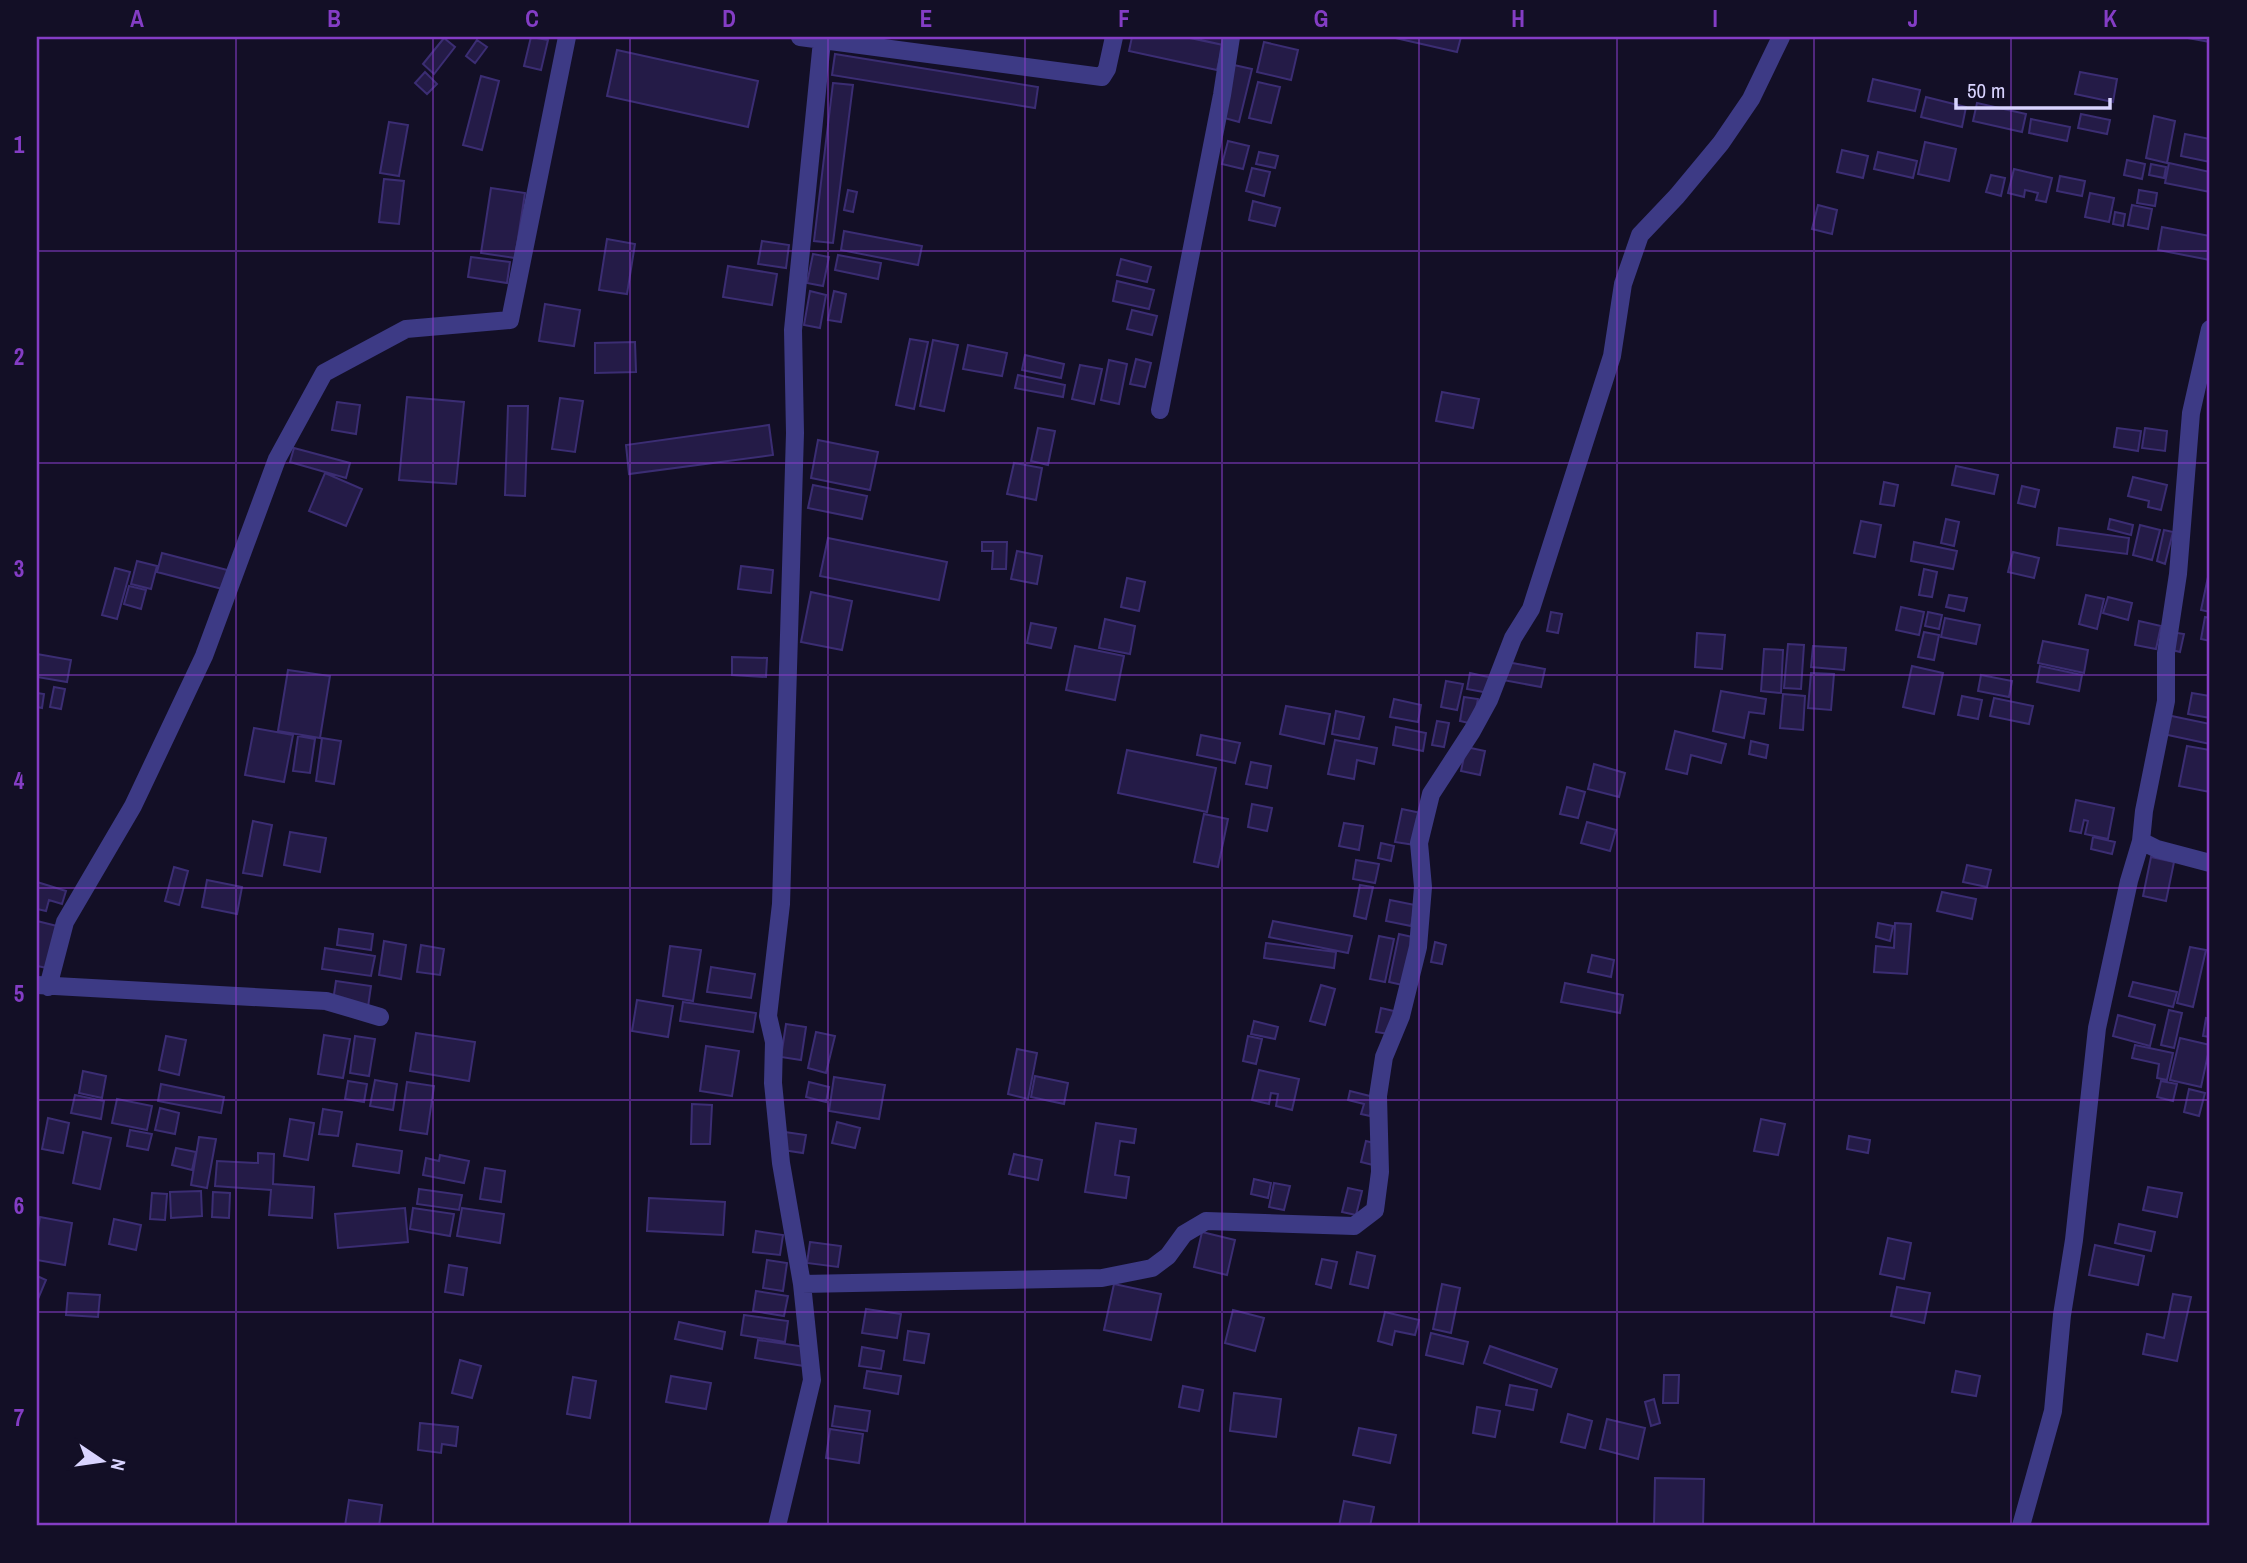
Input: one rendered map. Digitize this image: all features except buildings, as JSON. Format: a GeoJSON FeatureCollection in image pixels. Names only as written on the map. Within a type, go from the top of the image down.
{"type":"FeatureCollection","features":[{"type":"Feature","properties":{"kind":"street"},"geometry":{"type":"LineString","coordinates":[[380,1017],[326,1002],[42,986],[65,922],[133,806],[204,656],[277,459],[324,373],[406,329],[510,320],[567,37]]}},
{"type":"Feature","properties":{"kind":"street"},"geometry":{"type":"LineString","coordinates":[[800,37],[1102,77],[1107,69],[1114,37]]}},
{"type":"Feature","properties":{"kind":"street"},"geometry":{"type":"LineString","coordinates":[[1160,410],[1231,37]]}},
{"type":"Feature","properties":{"kind":"street"},"geometry":{"type":"LineString","coordinates":[[802,1284],[1102,1278],[1152,1268],[1168,1256],[1184,1234],[1206,1221],[1354,1226],[1375,1210],[1380,1172],[1378,1096],[1384,1057],[1401,1016],[1418,947],[1423,887],[1419,844],[1431,794],[1478,721],[1513,638],[1531,609],[1612,356],[1623,284],[1640,235],[1721,144],[1751,99],[1781,37]]}},
{"type":"Feature","properties":{"kind":"street"},"geometry":{"type":"LineString","coordinates":[[777,1526],[811,1380],[802,1284],[781,1163],[773,1083],[774,1042],[768,1016],[781,904],[785,797],[795,433],[793,330],[821,41]]}},
{"type":"Feature","properties":{"kind":"street"},"geometry":{"type":"LineString","coordinates":[[2021,1526],[2053,1411],[2062,1315],[2074,1240],[2098,1028],[2129,881],[2141,841],[2144,811],[2166,701],[2166,653],[2178,574],[2191,413],[2210,329]]}},
{"type":"Feature","properties":{"kind":"street"},"geometry":{"type":"LineString","coordinates":[[2141,841],[2157,849],[2210,863]]}}]}
